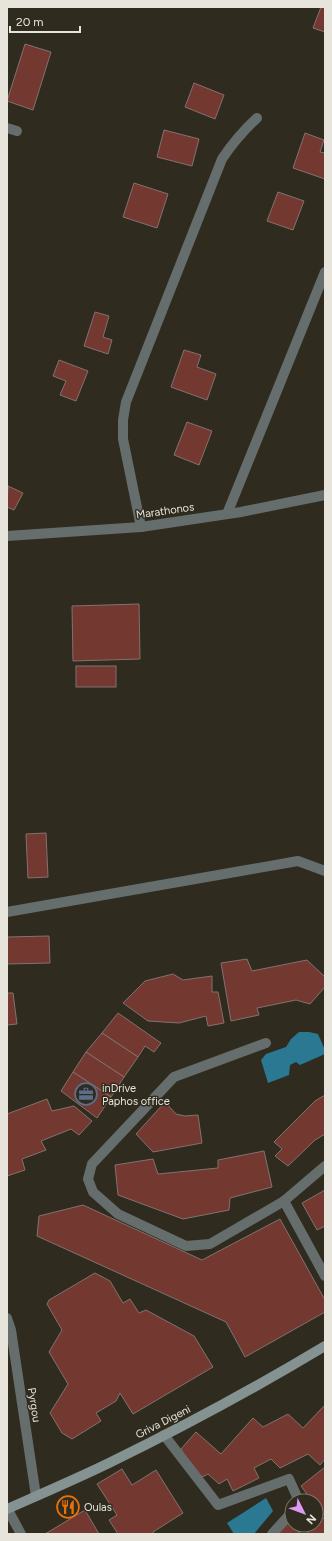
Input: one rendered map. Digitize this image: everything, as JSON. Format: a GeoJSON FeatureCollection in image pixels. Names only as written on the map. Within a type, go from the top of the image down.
{"type":"FeatureCollection","features":[{"type":"Feature","properties":{"kind":"main road","name":"Griva Digeni"},"geometry":{"type":"LineString","coordinates":[[7,1509],[108,1464],[268,1380],[325,1346]]}},
{"type":"Feature","properties":{"kind":"street"},"geometry":{"type":"LineString","coordinates":[[141,528],[123,439],[123,420],[126,402],[222,159],[234,141],[257,118]]}},
{"type":"Feature","properties":{"kind":"street"},"geometry":{"type":"LineString","coordinates":[[227,514],[325,272]]}},
{"type":"Feature","properties":{"kind":"street","name":"Marathonos"},"geometry":{"type":"LineString","coordinates":[[7,536],[141,528],[227,514],[325,495]]}},
{"type":"Feature","properties":{"kind":"street"},"geometry":{"type":"LineString","coordinates":[[7,912],[298,860],[325,871]]}},
{"type":"Feature","properties":{"kind":"street"},"geometry":{"type":"LineString","coordinates":[[266,1043],[174,1077],[92,1164],[88,1179],[93,1192],[118,1214],[186,1246],[210,1244],[284,1201],[325,1166]]}},
{"type":"Feature","properties":{"kind":"street"},"geometry":{"type":"LineString","coordinates":[[284,1201],[325,1276]]}},
{"type":"Feature","properties":{"kind":"street","name":"Pyrgou"},"geometry":{"type":"LineString","coordinates":[[7,1318],[36,1496]]}},
{"type":"Feature","properties":{"kind":"street"},"geometry":{"type":"LineString","coordinates":[[164,1435],[218,1505],[288,1479],[295,1493]]}},
{"type":"Feature","properties":{"kind":"street"},"geometry":{"type":"LineString","coordinates":[[7,1509],[21,1534]]}},
{"type":"Feature","properties":{"kind":"street"},"geometry":{"type":"LineString","coordinates":[[272,1534],[284,1521]]}},
{"type":"Feature","properties":{"kind":"water"},"geometry":{"type":"Polygon","coordinates":[[[299,1032],[318,1034],[325,1050],[325,1054],[300,1065],[296,1062],[290,1065],[289,1075],[268,1083],[261,1060],[266,1054],[286,1047],[291,1039],[299,1032]]]}},
{"type":"Feature","properties":{"kind":"water"},"geometry":{"type":"Polygon","coordinates":[[[266,1498],[273,1511],[254,1534],[234,1534],[227,1523],[266,1498]]]}},
{"type":"Feature","properties":{"kind":"building"},"geometry":{"type":"Polygon","coordinates":[[[321,7],[325,7],[325,32],[313,28],[321,7]]]}},
{"type":"Feature","properties":{"kind":"building"},"geometry":{"type":"Polygon","coordinates":[[[25,44],[51,52],[33,110],[7,101],[25,44]]]}},
{"type":"Feature","properties":{"kind":"building"},"geometry":{"type":"Polygon","coordinates":[[[194,83],[224,95],[215,119],[185,107],[194,83]]]}},
{"type":"Feature","properties":{"kind":"building"},"geometry":{"type":"Polygon","coordinates":[[[164,130],[199,139],[192,166],[157,157],[164,130]]]}},
{"type":"Feature","properties":{"kind":"building"},"geometry":{"type":"Polygon","coordinates":[[[305,133],[324,140],[320,152],[325,153],[325,179],[293,168],[305,133]]]}},
{"type":"Feature","properties":{"kind":"building"},"geometry":{"type":"Polygon","coordinates":[[[134,183],[168,194],[157,228],[123,217],[134,183]]]}},
{"type":"Feature","properties":{"kind":"building"},"geometry":{"type":"Polygon","coordinates":[[[278,192],[304,201],[293,230],[267,221],[278,192]]]}},
{"type":"Feature","properties":{"kind":"building"},"geometry":{"type":"Polygon","coordinates":[[[95,312],[109,316],[103,337],[112,340],[108,354],[84,346],[95,312]]]}},
{"type":"Feature","properties":{"kind":"building"},"geometry":{"type":"Polygon","coordinates":[[[184,350],[201,355],[197,367],[216,374],[207,400],[171,387],[184,350]]]}},
{"type":"Feature","properties":{"kind":"building"},"geometry":{"type":"Polygon","coordinates":[[[59,360],[88,371],[76,401],[60,395],[66,381],[53,376],[59,360]]]}},
{"type":"Feature","properties":{"kind":"building"},"geometry":{"type":"Polygon","coordinates":[[[187,422],[212,431],[199,465],[174,455],[187,422]]]}},
{"type":"Feature","properties":{"kind":"building"},"geometry":{"type":"Polygon","coordinates":[[[8,486],[23,493],[14,510],[7,507],[8,486]]]}},
{"type":"Feature","properties":{"kind":"building"},"geometry":{"type":"Polygon","coordinates":[[[139,604],[140,659],[73,661],[72,606],[139,604]]]}},
{"type":"Feature","properties":{"kind":"building"},"geometry":{"type":"Polygon","coordinates":[[[76,666],[116,666],[116,687],[76,687],[76,666]]]}},
{"type":"Feature","properties":{"kind":"building"},"geometry":{"type":"Polygon","coordinates":[[[46,833],[48,877],[28,878],[26,834],[46,833]]]}},
{"type":"Feature","properties":{"kind":"building"},"geometry":{"type":"Polygon","coordinates":[[[49,936],[50,963],[7,964],[7,937],[49,936]]]}},
{"type":"Feature","properties":{"kind":"building"},"geometry":{"type":"Polygon","coordinates":[[[247,959],[252,971],[307,960],[325,977],[325,987],[310,1004],[296,1000],[257,1008],[259,1015],[231,1021],[221,963],[247,959]]]}},
{"type":"Feature","properties":{"kind":"building"},"geometry":{"type":"Polygon","coordinates":[[[173,974],[183,980],[212,976],[212,992],[218,992],[224,1023],[208,1026],[206,1016],[179,1023],[148,1021],[123,1003],[145,981],[173,974]]]}},
{"type":"Feature","properties":{"kind":"building"},"geometry":{"type":"Polygon","coordinates":[[[7,993],[13,993],[17,1024],[7,1025],[7,993]]]}},
{"type":"Feature","properties":{"kind":"building"},"geometry":{"type":"Polygon","coordinates":[[[118,1013],[161,1043],[154,1052],[145,1046],[138,1057],[102,1033],[118,1013]]]}},
{"type":"Feature","properties":{"kind":"building"},"geometry":{"type":"Polygon","coordinates":[[[102,1033],[138,1057],[124,1077],[86,1052],[102,1033]]]}},
{"type":"Feature","properties":{"kind":"building"},"geometry":{"type":"Polygon","coordinates":[[[86,1052],[124,1077],[111,1097],[73,1072],[86,1052]]]}},
{"type":"Feature","properties":{"kind":"building","name":"inDrive Paphos office"},"geometry":{"type":"Polygon","coordinates":[[[73,1072],[111,1097],[97,1118],[61,1091],[73,1072]]]}},
{"type":"Feature","properties":{"kind":"building"},"geometry":{"type":"Polygon","coordinates":[[[325,1095],[325,1134],[315,1140],[288,1166],[275,1156],[282,1149],[274,1142],[315,1101],[325,1095]]]}},
{"type":"Feature","properties":{"kind":"building"},"geometry":{"type":"Polygon","coordinates":[[[47,1099],[52,1111],[74,1106],[92,1121],[79,1135],[71,1129],[41,1141],[46,1150],[22,1159],[25,1170],[7,1176],[7,1114],[47,1099]]]}},
{"type":"Feature","properties":{"kind":"building"},"geometry":{"type":"Polygon","coordinates":[[[165,1102],[176,1114],[185,1116],[198,1115],[202,1143],[153,1152],[136,1134],[165,1102]]]}},
{"type":"Feature","properties":{"kind":"building"},"geometry":{"type":"Polygon","coordinates":[[[264,1151],[272,1187],[230,1198],[229,1210],[183,1219],[118,1195],[115,1165],[153,1159],[158,1174],[218,1168],[218,1160],[264,1151]]]}},
{"type":"Feature","properties":{"kind":"building"},"geometry":{"type":"Polygon","coordinates":[[[325,1190],[325,1226],[317,1230],[302,1203],[325,1190]]]}},
{"type":"Feature","properties":{"kind":"building"},"geometry":{"type":"Polygon","coordinates":[[[83,1205],[202,1260],[280,1219],[325,1300],[325,1312],[245,1357],[226,1322],[37,1236],[39,1216],[83,1205]]]}},
{"type":"Feature","properties":{"kind":"building"},"geometry":{"type":"Polygon","coordinates":[[[95,1273],[110,1281],[123,1303],[130,1299],[139,1313],[146,1310],[194,1336],[213,1367],[133,1414],[120,1393],[116,1401],[96,1413],[101,1421],[72,1439],[62,1433],[50,1413],[68,1384],[49,1352],[62,1330],[47,1304],[49,1300],[95,1273]]]}},
{"type":"Feature","properties":{"kind":"building"},"geometry":{"type":"Polygon","coordinates":[[[325,1405],[325,1459],[320,1465],[308,1454],[280,1468],[271,1459],[254,1468],[259,1478],[233,1491],[227,1479],[219,1484],[208,1474],[197,1480],[181,1449],[196,1432],[221,1454],[253,1418],[263,1427],[288,1414],[303,1428],[325,1405]]]}},
{"type":"Feature","properties":{"kind":"building"},"geometry":{"type":"Polygon","coordinates":[[[325,1467],[325,1514],[324,1515],[324,1493],[306,1493],[301,1486],[325,1467]]]}},
{"type":"Feature","properties":{"kind":"building"},"geometry":{"type":"Polygon","coordinates":[[[122,1469],[132,1485],[156,1470],[183,1513],[153,1532],[154,1534],[118,1534],[109,1520],[117,1515],[97,1484],[122,1469]]]}},
{"type":"Feature","properties":{"kind":"building"},"geometry":{"type":"Polygon","coordinates":[[[85,1510],[99,1534],[45,1534],[85,1510]]]}},
{"type":"Feature","properties":{"kind":"building"},"geometry":{"type":"Polygon","coordinates":[[[324,1519],[325,1534],[308,1533],[324,1533],[324,1519]]]}},
{"type":"Feature","properties":{"kind":"building"},"geometry":{"type":"Polygon","coordinates":[[[284,1520],[284,1533],[301,1534],[270,1534],[284,1520]]]}},
{"type":"Feature","properties":{"kind":"place","name":"inDrive Paphos office"},"geometry":{"type":"Point","coordinates":[86,1094]}},
{"type":"Feature","properties":{"kind":"place","name":"Oulas"},"geometry":{"type":"Point","coordinates":[68,1507]}}]}
